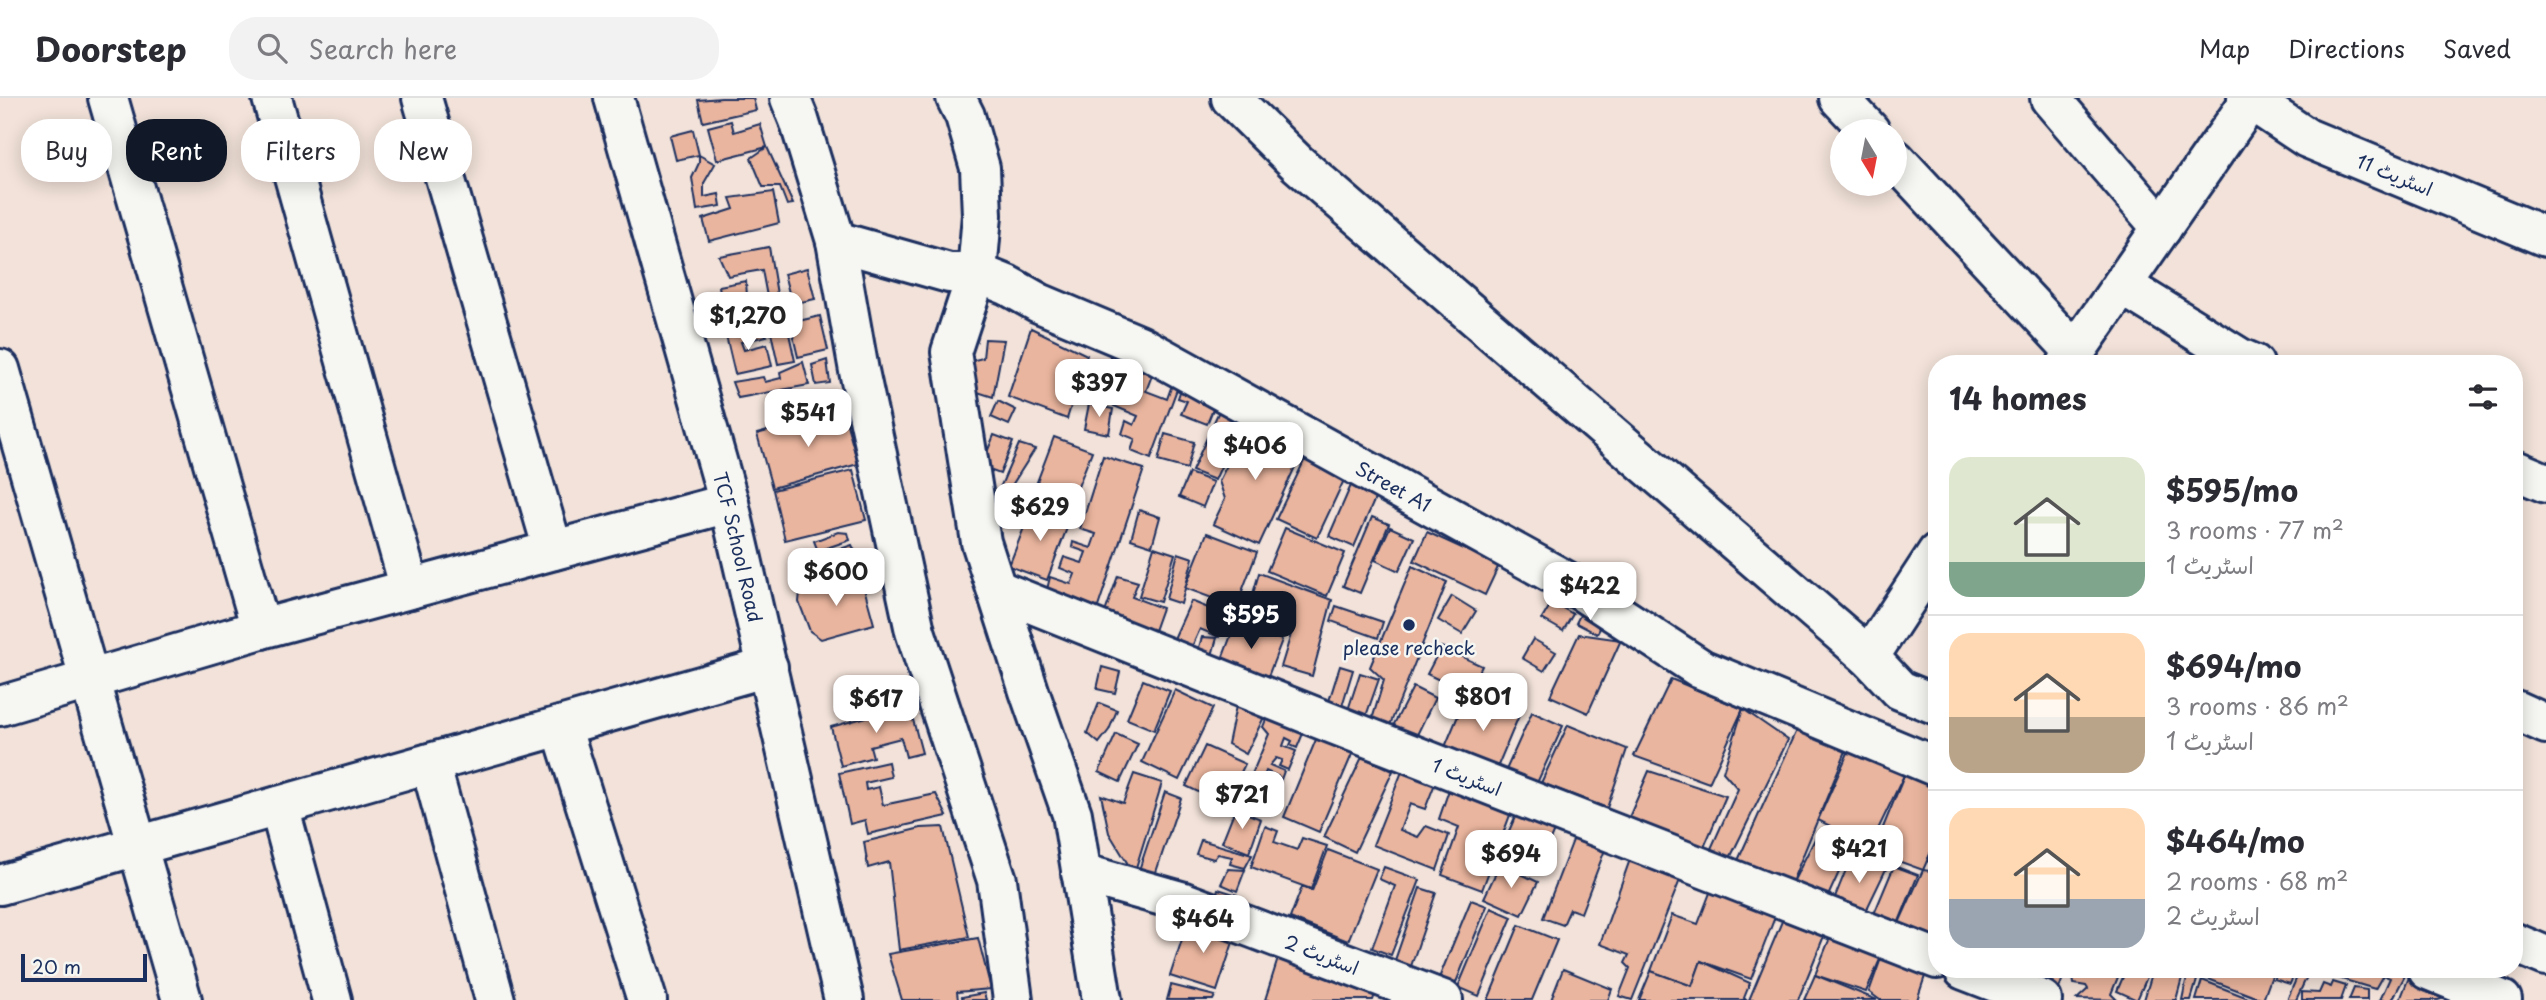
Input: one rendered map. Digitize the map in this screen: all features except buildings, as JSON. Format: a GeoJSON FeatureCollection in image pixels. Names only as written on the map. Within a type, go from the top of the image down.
{"type":"FeatureCollection","features":[{"type":"Feature","properties":{"kind":"street"},"geometry":{"type":"LineString","coordinates":[[108,98],[261,629]]}},
{"type":"Feature","properties":{"kind":"street"},"geometry":{"type":"LineString","coordinates":[[272,98],[410,589]]}},
{"type":"Feature","properties":{"kind":"street"},"geometry":{"type":"LineString","coordinates":[[422,98],[553,550]]}},
{"type":"Feature","properties":{"kind":"street","name":"TCF School Road"},"geometry":{"type":"LineString","coordinates":[[614,98],[729,503],[844,1000]]}},
{"type":"Feature","properties":{"kind":"street"},"geometry":{"type":"LineString","coordinates":[[790,98],[836,241],[859,371],[915,631],[997,880],[1013,1000]]}},
{"type":"Feature","properties":{"kind":"street"},"geometry":{"type":"LineString","coordinates":[[957,98],[980,168],[982,215],[977,273],[951,352],[981,542],[1072,814],[1101,1000]]}},
{"type":"Feature","properties":{"kind":"street"},"geometry":{"type":"LineString","coordinates":[[1231,98],[1298,164],[1869,657],[1900,690],[1928,701]]}},
{"type":"Feature","properties":{"kind":"street"},"geometry":{"type":"LineString","coordinates":[[1839,98],[1859,119]]}},
{"type":"Feature","properties":{"kind":"street"},"geometry":{"type":"LineString","coordinates":[[2050,98],[2162,228]]}},
{"type":"Feature","properties":{"kind":"street"},"geometry":{"type":"LineString","coordinates":[[2073,355],[2250,99]]}},
{"type":"Feature","properties":{"kind":"street","name":"اسٹریٹ 11"},"geometry":{"type":"LineString","coordinates":[[2250,99],[2307,138],[2546,237]]}},
{"type":"Feature","properties":{"kind":"street"},"geometry":{"type":"LineString","coordinates":[[1908,174],[2068,355]]}},
{"type":"Feature","properties":{"kind":"street","name":"Street A1"},"geometry":{"type":"LineString","coordinates":[[836,241],[949,273],[977,273],[1007,285],[1039,303],[1139,345],[1568,582],[1701,669],[1928,763]]}},
{"type":"Feature","properties":{"kind":"street"},"geometry":{"type":"LineString","coordinates":[[2122,285],[2234,355]]}},
{"type":"Feature","properties":{"kind":"street"},"geometry":{"type":"LineString","coordinates":[[0,369],[182,1000]]}},
{"type":"Feature","properties":{"kind":"street"},"geometry":{"type":"LineString","coordinates":[[2523,473],[2546,483]]}},
{"type":"Feature","properties":{"kind":"street"},"geometry":{"type":"LineString","coordinates":[[0,706],[261,629],[729,503]]}},
{"type":"Feature","properties":{"kind":"street"},"geometry":{"type":"LineString","coordinates":[[1869,657],[1928,568]]}},
{"type":"Feature","properties":{"kind":"street","name":"اسٹریٹ 1"},"geometry":{"type":"LineString","coordinates":[[998,590],[1928,955]]}},
{"type":"Feature","properties":{"kind":"street"},"geometry":{"type":"LineString","coordinates":[[0,885],[768,667]]}},
{"type":"Feature","properties":{"kind":"street"},"geometry":{"type":"LineString","coordinates":[[2523,714],[2546,724]]}},
{"type":"Feature","properties":{"kind":"street"},"geometry":{"type":"LineString","coordinates":[[561,726],[646,1000]]}},
{"type":"Feature","properties":{"kind":"street"},"geometry":{"type":"LineString","coordinates":[[430,763],[495,1000]]}},
{"type":"Feature","properties":{"kind":"street"},"geometry":{"type":"LineString","coordinates":[[279,806],[332,1000]]}},
{"type":"Feature","properties":{"kind":"street","name":"اسٹریٹ 2"},"geometry":{"type":"LineString","coordinates":[[1081,873],[1184,902],[1443,1000]]}},
{"type":"Feature","properties":{"kind":"street"},"geometry":{"type":"LineString","coordinates":[[2523,946],[2546,956]]}},
{"type":"Feature","properties":{"kind":"street"},"geometry":{"type":"LineString","coordinates":[[1985,978],[2042,1000]]}},
{"type":"Feature","properties":{"kind":"street"},"geometry":{"type":"LineString","coordinates":[[2448,978],[2502,1000]]}},
{"type":"Feature","properties":{"kind":"place","name":"please recheck"},"geometry":{"type":"Point","coordinates":[1409,625]}}]}
